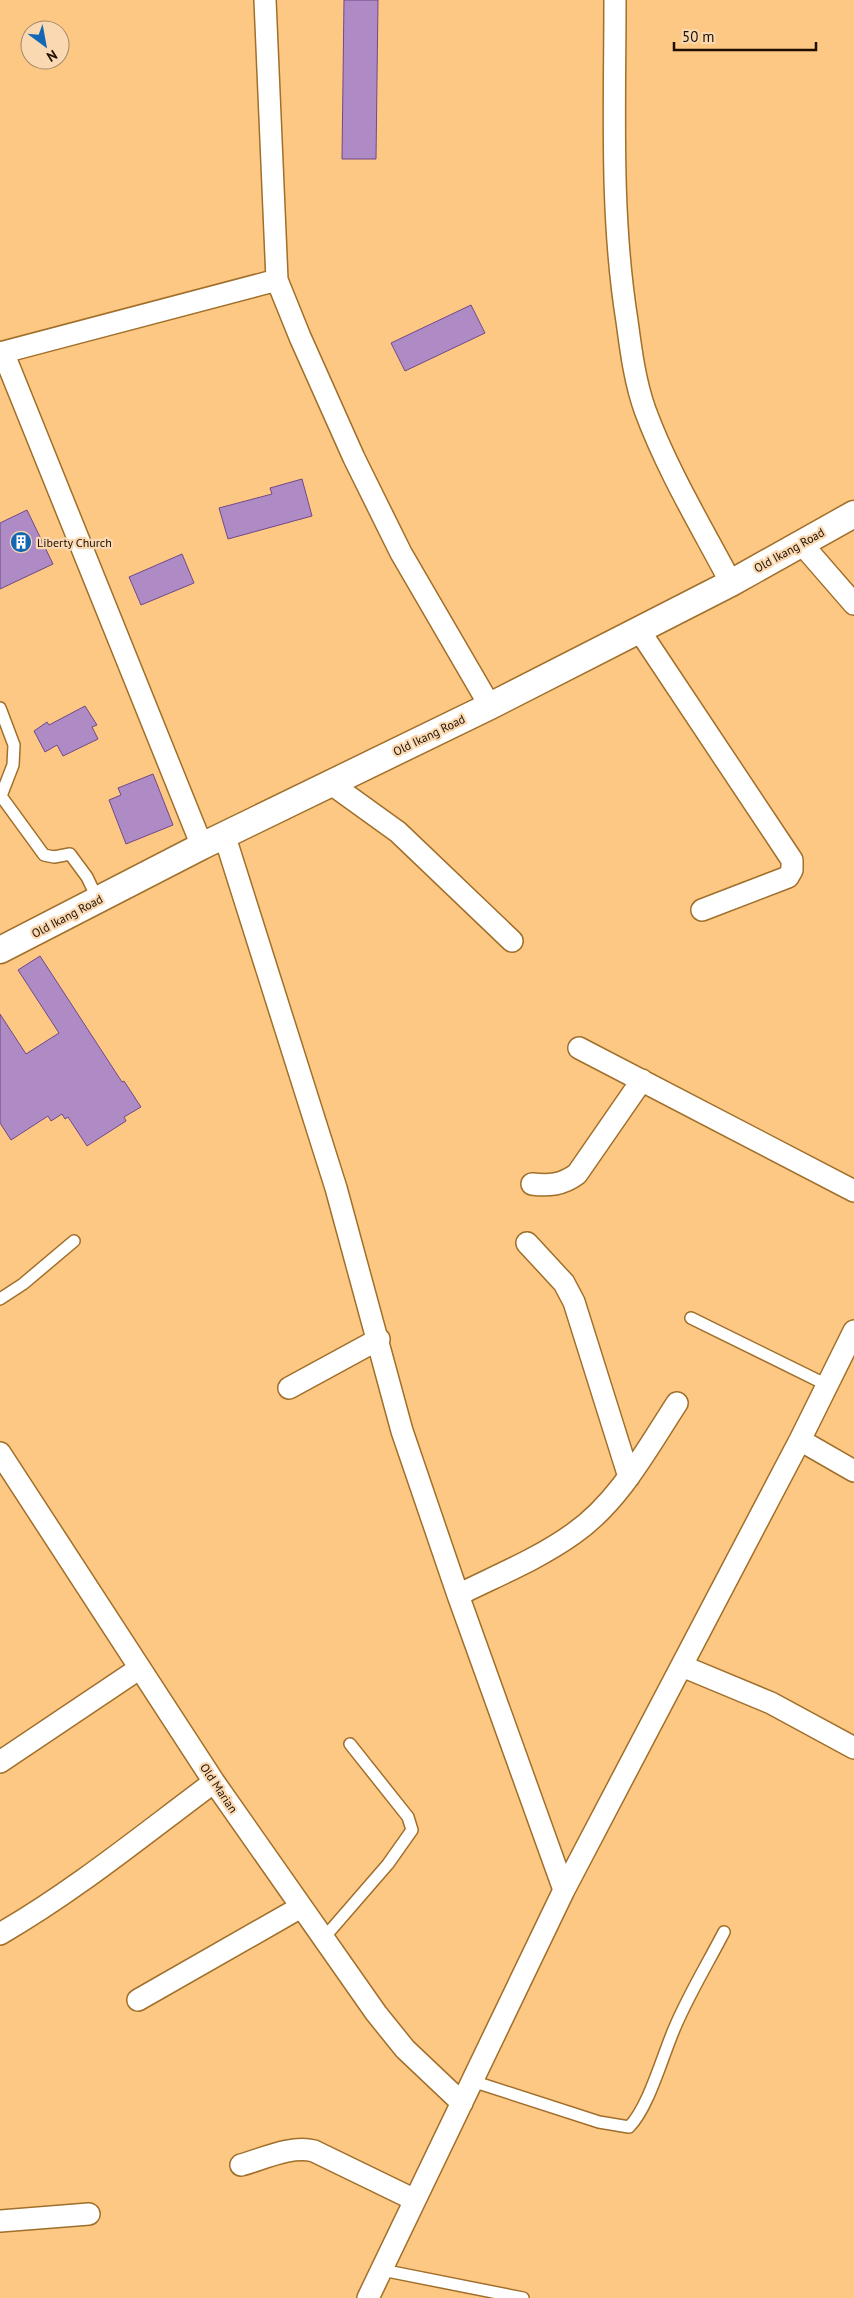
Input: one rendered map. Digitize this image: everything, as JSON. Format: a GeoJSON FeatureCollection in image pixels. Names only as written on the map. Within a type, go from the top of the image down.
{"type":"FeatureCollection","features":[{"type":"Feature","properties":{"kind":"street"},"geometry":{"type":"LineString","coordinates":[[265,0],[277,280],[354,458],[400,554],[490,706]]}},
{"type":"Feature","properties":{"kind":"street"},"geometry":{"type":"LineString","coordinates":[[615,0],[614,202],[618,260],[633,361],[645,408],[664,456],[731,583]]}},
{"type":"Feature","properties":{"kind":"street"},"geometry":{"type":"LineString","coordinates":[[277,280],[2,353],[213,840],[336,1188],[379,1339],[402,1431],[458,1596],[564,1890]]}},
{"type":"Feature","properties":{"kind":"street","name":"Old Ikang Road"},"geometry":{"type":"LineString","coordinates":[[0,950],[213,840],[490,706],[639,630],[731,583],[854,514]]}},
{"type":"Feature","properties":{"kind":"street"},"geometry":{"type":"LineString","coordinates":[[801,544],[854,604]]}},
{"type":"Feature","properties":{"kind":"street"},"geometry":{"type":"LineString","coordinates":[[639,630],[792,860],[792,870],[788,877],[702,910]]}},
{"type":"Feature","properties":{"kind":"street"},"geometry":{"type":"LineString","coordinates":[[330,783],[398,832],[512,941]]}},
{"type":"Feature","properties":{"kind":"street"},"geometry":{"type":"LineString","coordinates":[[579,1048],[854,1191]]}},
{"type":"Feature","properties":{"kind":"street"},"geometry":{"type":"LineString","coordinates":[[532,1184],[548,1186],[566,1182],[577,1174],[642,1080]]}},
{"type":"Feature","properties":{"kind":"street"},"geometry":{"type":"LineString","coordinates":[[528,1244],[564,1283],[574,1302],[630,1478]]}},
{"type":"Feature","properties":{"kind":"street"},"geometry":{"type":"LineString","coordinates":[[368,2298],[564,1890],[800,1440],[854,1331]]}},
{"type":"Feature","properties":{"kind":"street"},"geometry":{"type":"LineString","coordinates":[[289,1388],[379,1339]]}},
{"type":"Feature","properties":{"kind":"street"},"geometry":{"type":"LineString","coordinates":[[458,1596],[574,1534],[592,1519],[630,1478],[677,1403]]}},
{"type":"Feature","properties":{"kind":"street"},"geometry":{"type":"LineString","coordinates":[[800,1440],[854,1471]]}},
{"type":"Feature","properties":{"kind":"street","name":"Old Marian"},"geometry":{"type":"LineString","coordinates":[[0,1454],[214,1782],[376,2013],[399,2042],[462,2104]]}},
{"type":"Feature","properties":{"kind":"street"},"geometry":{"type":"LineString","coordinates":[[682,1666],[771,1703],[854,1748]]}},
{"type":"Feature","properties":{"kind":"street"},"geometry":{"type":"LineString","coordinates":[[0,1762],[140,1668]]}},
{"type":"Feature","properties":{"kind":"street"},"geometry":{"type":"LineString","coordinates":[[0,1934],[32,1916],[214,1782]]}},
{"type":"Feature","properties":{"kind":"street"},"geometry":{"type":"LineString","coordinates":[[138,2000],[301,1906]]}},
{"type":"Feature","properties":{"kind":"street"},"geometry":{"type":"LineString","coordinates":[[241,2165],[294,2150],[305,2149],[314,2151],[415,2200]]}},
{"type":"Feature","properties":{"kind":"street"},"geometry":{"type":"LineString","coordinates":[[0,2221],[88,2214]]}},
{"type":"Feature","properties":{"kind":"lane"},"geometry":{"type":"LineString","coordinates":[[0,708],[14,745],[13,765],[1,796],[44,854],[54,857],[70,854],[87,877],[98,900]]}},
{"type":"Feature","properties":{"kind":"lane"},"geometry":{"type":"LineString","coordinates":[[0,1299],[22,1284],[74,1241]]}},
{"type":"Feature","properties":{"kind":"lane"},"geometry":{"type":"LineString","coordinates":[[692,1318],[827,1385]]}},
{"type":"Feature","properties":{"kind":"lane"},"geometry":{"type":"LineString","coordinates":[[324,1939],[388,1864],[412,1830],[408,1816],[350,1744]]}},
{"type":"Feature","properties":{"kind":"lane"},"geometry":{"type":"LineString","coordinates":[[472,2081],[599,2122],[629,2127],[634,2122],[645,2100],[676,2025],[724,1932]]}},
{"type":"Feature","properties":{"kind":"lane"},"geometry":{"type":"LineString","coordinates":[[382,2270],[523,2298]]}},
{"type":"Feature","properties":{"kind":"building"},"geometry":{"type":"Polygon","coordinates":[[[344,0],[378,0],[376,159],[342,159],[344,0]]]}},
{"type":"Feature","properties":{"kind":"building"},"geometry":{"type":"Polygon","coordinates":[[[471,305],[485,333],[405,371],[391,343],[471,305]]]}},
{"type":"Feature","properties":{"kind":"building"},"geometry":{"type":"Polygon","coordinates":[[[302,479],[312,516],[228,539],[219,508],[272,494],[270,488],[302,479]]]}},
{"type":"Feature","properties":{"kind":"building","name":"Liberty Church"},"geometry":{"type":"Polygon","coordinates":[[[27,510],[53,564],[0,589],[0,523],[27,510]]]}},
{"type":"Feature","properties":{"kind":"building"},"geometry":{"type":"Polygon","coordinates":[[[182,554],[194,583],[141,605],[129,577],[182,554]]]}},
{"type":"Feature","properties":{"kind":"building"},"geometry":{"type":"Polygon","coordinates":[[[85,706],[97,725],[92,727],[98,739],[63,756],[57,745],[45,752],[34,731],[47,722],[49,725],[85,706]]]}},
{"type":"Feature","properties":{"kind":"building"},"geometry":{"type":"Polygon","coordinates":[[[153,774],[173,825],[126,844],[109,800],[121,795],[118,788],[153,774]]]}},
{"type":"Feature","properties":{"kind":"building"},"geometry":{"type":"Polygon","coordinates":[[[40,956],[122,1082],[124,1081],[141,1107],[124,1117],[126,1121],[87,1146],[68,1117],[65,1119],[62,1114],[51,1121],[48,1116],[11,1140],[0,1123],[0,1014],[26,1054],[59,1033],[18,970],[40,956]]]}},
{"type":"Feature","properties":{"kind":"place","name":"Liberty Church"},"geometry":{"type":"Point","coordinates":[21,542]}}]}
